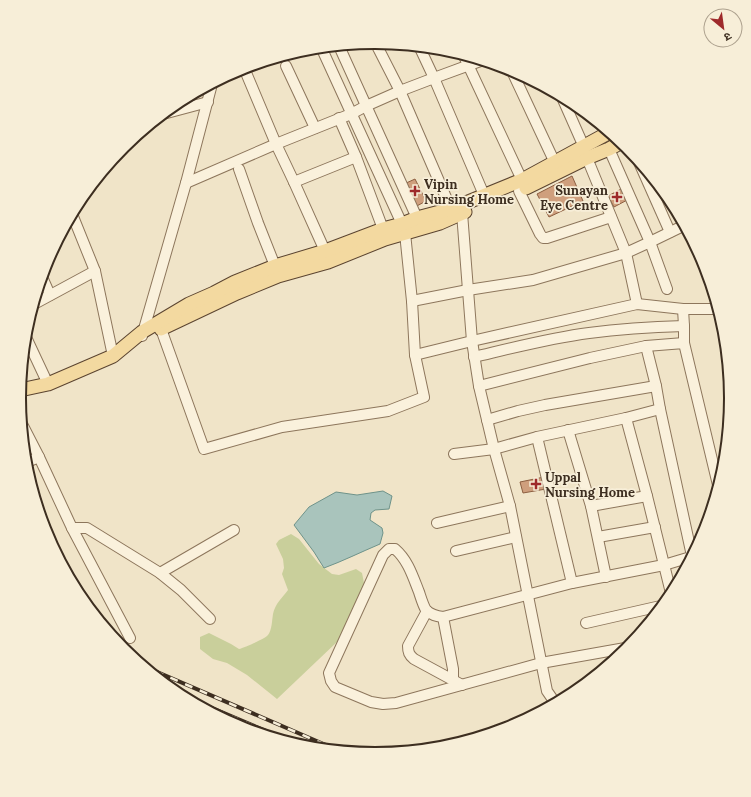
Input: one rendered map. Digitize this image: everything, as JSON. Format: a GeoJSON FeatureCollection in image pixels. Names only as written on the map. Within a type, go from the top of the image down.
{"type":"FeatureCollection","features":[{"type":"Feature","properties":{"kind":"main road"},"geometry":{"type":"LineString","coordinates":[[142,336],[161,329],[237,293],[278,276],[328,262],[385,240],[404,229],[417,218],[456,211],[520,186],[586,152],[606,136]]}},
{"type":"Feature","properties":{"kind":"main road"},"geometry":{"type":"LineString","coordinates":[[26,389],[48,384],[113,356],[189,304],[235,282],[275,266],[325,251],[383,229],[404,229],[440,223],[456,211],[484,196],[520,186],[555,163],[586,152],[609,149],[616,145]]}},
{"type":"Feature","properties":{"kind":"street"},"geometry":{"type":"LineString","coordinates":[[379,49],[400,91],[456,211],[468,290],[472,341],[479,386],[494,449],[510,506],[547,691],[553,699]]}},
{"type":"Feature","properties":{"kind":"street"},"geometry":{"type":"LineString","coordinates":[[341,51],[417,218]]}},
{"type":"Feature","properties":{"kind":"street"},"geometry":{"type":"LineString","coordinates":[[422,52],[484,196]]}},
{"type":"Feature","properties":{"kind":"street"},"geometry":{"type":"LineString","coordinates":[[161,329],[204,449],[282,427],[388,411],[424,397],[415,355],[412,301],[404,229],[324,53]]}},
{"type":"Feature","properties":{"kind":"street"},"geometry":{"type":"LineString","coordinates":[[466,61],[542,238],[547,238],[611,217]]}},
{"type":"Feature","properties":{"kind":"street"},"geometry":{"type":"LineString","coordinates":[[186,183],[276,144],[351,114],[400,91],[474,64]]}},
{"type":"Feature","properties":{"kind":"street"},"geometry":{"type":"LineString","coordinates":[[286,66],[316,128]]}},
{"type":"Feature","properties":{"kind":"street"},"geometry":{"type":"LineString","coordinates":[[247,74],[276,144],[325,251]]}},
{"type":"Feature","properties":{"kind":"street"},"geometry":{"type":"LineString","coordinates":[[516,79],[555,163]]}},
{"type":"Feature","properties":{"kind":"street"},"geometry":{"type":"LineString","coordinates":[[142,336],[186,183],[210,91]]}},
{"type":"Feature","properties":{"kind":"street"},"geometry":{"type":"LineString","coordinates":[[178,110],[208,102]]}},
{"type":"Feature","properties":{"kind":"street"},"geometry":{"type":"LineString","coordinates":[[566,105],[586,152],[626,253],[637,304]]}},
{"type":"Feature","properties":{"kind":"street"},"geometry":{"type":"LineString","coordinates":[[339,118],[356,157],[383,229]]}},
{"type":"Feature","properties":{"kind":"street"},"geometry":{"type":"LineString","coordinates":[[609,149],[650,242],[667,289]]}},
{"type":"Feature","properties":{"kind":"street"},"geometry":{"type":"LineString","coordinates":[[294,182],[356,157]]}},
{"type":"Feature","properties":{"kind":"street"},"geometry":{"type":"LineString","coordinates":[[240,169],[258,223],[275,266]]}},
{"type":"Feature","properties":{"kind":"street"},"geometry":{"type":"LineString","coordinates":[[646,177],[670,232]]}},
{"type":"Feature","properties":{"kind":"street"},"geometry":{"type":"LineString","coordinates":[[75,221],[95,271],[113,356]]}},
{"type":"Feature","properties":{"kind":"street"},"geometry":{"type":"LineString","coordinates":[[412,301],[468,290],[533,280],[626,253],[680,227]]}},
{"type":"Feature","properties":{"kind":"street"},"geometry":{"type":"LineString","coordinates":[[40,300],[95,271]]}},
{"type":"Feature","properties":{"kind":"street"},"geometry":{"type":"LineString","coordinates":[[45,285],[50,295]]}},
{"type":"Feature","properties":{"kind":"street"},"geometry":{"type":"LineString","coordinates":[[415,355],[637,304],[682,309],[713,309]]}},
{"type":"Feature","properties":{"kind":"street"},"geometry":{"type":"LineString","coordinates":[[682,309],[684,343],[716,476]]}},
{"type":"Feature","properties":{"kind":"street"},"geometry":{"type":"LineString","coordinates":[[474,357],[587,333],[623,329],[684,326]]}},
{"type":"Feature","properties":{"kind":"street"},"geometry":{"type":"LineString","coordinates":[[479,386],[590,358],[646,346],[684,343]]}},
{"type":"Feature","properties":{"kind":"street"},"geometry":{"type":"LineString","coordinates":[[30,346],[48,384]]}},
{"type":"Feature","properties":{"kind":"street"},"geometry":{"type":"LineString","coordinates":[[646,346],[691,548]]}},
{"type":"Feature","properties":{"kind":"street"},"geometry":{"type":"LineString","coordinates":[[487,420],[545,405],[656,386]]}},
{"type":"Feature","properties":{"kind":"street"},"geometry":{"type":"LineString","coordinates":[[454,454],[494,449],[537,437],[626,418],[660,409]]}},
{"type":"Feature","properties":{"kind":"street"},"geometry":{"type":"LineString","coordinates":[[626,418],[670,587]]}},
{"type":"Feature","properties":{"kind":"street"},"geometry":{"type":"LineString","coordinates":[[568,430],[591,506],[606,577]]}},
{"type":"Feature","properties":{"kind":"street"},"geometry":{"type":"LineString","coordinates":[[28,436],[72,528],[130,638]]}},
{"type":"Feature","properties":{"kind":"street"},"geometry":{"type":"LineString","coordinates":[[537,437],[572,583]]}},
{"type":"Feature","properties":{"kind":"street"},"geometry":{"type":"LineString","coordinates":[[32,460],[39,457]]}},
{"type":"Feature","properties":{"kind":"street"},"geometry":{"type":"LineString","coordinates":[[591,506],[647,496]]}},
{"type":"Feature","properties":{"kind":"street"},"geometry":{"type":"LineString","coordinates":[[438,522],[510,506]]}},
{"type":"Feature","properties":{"kind":"street"},"geometry":{"type":"LineString","coordinates":[[598,537],[655,527]]}},
{"type":"Feature","properties":{"kind":"street"},"geometry":{"type":"LineString","coordinates":[[72,528],[87,528],[160,573],[181,590],[210,619]]}},
{"type":"Feature","properties":{"kind":"street"},"geometry":{"type":"LineString","coordinates":[[160,573],[234,530]]}},
{"type":"Feature","properties":{"kind":"street"},"geometry":{"type":"LineString","coordinates":[[456,551],[516,537]]}},
{"type":"Feature","properties":{"kind":"street"},"geometry":{"type":"LineString","coordinates":[[620,649],[541,662],[458,682],[396,703],[383,704],[371,702],[335,687],[331,680],[330,673],[383,555],[389,549],[395,549],[400,553],[407,564],[413,575],[427,611],[434,616],[443,617],[572,583],[606,577],[686,558]]}},
{"type":"Feature","properties":{"kind":"street"},"geometry":{"type":"LineString","coordinates":[[586,623],[656,607]]}},
{"type":"Feature","properties":{"kind":"street"},"geometry":{"type":"LineString","coordinates":[[427,611],[408,646],[408,651],[414,659],[458,682]]}},
{"type":"Feature","properties":{"kind":"street"},"geometry":{"type":"LineString","coordinates":[[443,617],[453,669],[458,682]]}},
{"type":"Feature","properties":{"kind":"green space"},"geometry":{"type":"Polygon","coordinates":[[[291,534],[299,539],[319,564],[332,574],[339,575],[356,569],[362,573],[365,588],[338,641],[277,699],[247,675],[227,663],[213,659],[200,649],[200,637],[209,633],[239,649],[259,641],[268,635],[271,628],[275,607],[288,590],[282,574],[284,568],[283,559],[276,544],[279,540],[291,534]]]}},
{"type":"Feature","properties":{"kind":"water"},"geometry":{"type":"Polygon","coordinates":[[[383,491],[392,496],[389,509],[375,510],[371,513],[370,520],[382,528],[383,533],[380,544],[324,568],[294,525],[309,507],[336,492],[357,495],[383,491]]]}},
{"type":"Feature","properties":{"kind":"building"},"geometry":{"type":"Polygon","coordinates":[[[572,176],[583,201],[549,217],[537,194],[572,176]]]}},
{"type":"Feature","properties":{"kind":"building"},"geometry":{"type":"Polygon","coordinates":[[[415,179],[426,201],[415,207],[404,184],[415,179]]]}},
{"type":"Feature","properties":{"kind":"building"},"geometry":{"type":"Polygon","coordinates":[[[625,187],[631,198],[614,207],[608,196],[625,187]]]}},
{"type":"Feature","properties":{"kind":"building"},"geometry":{"type":"Polygon","coordinates":[[[544,477],[546,489],[523,493],[520,482],[544,477]]]}},
{"type":"Feature","properties":{"kind":"railway"},"geometry":{"type":"LineString","coordinates":[[159,673],[323,744]]}},
{"type":"Feature","properties":{"kind":"railway"},"geometry":{"type":"LineString","coordinates":[[220,711],[247,723]]}},
{"type":"Feature","properties":{"kind":"place","name":"Vipin Nursing Home"},"geometry":{"type":"Point","coordinates":[415,191]}},
{"type":"Feature","properties":{"kind":"place","name":"Sunayan Eye Centre"},"geometry":{"type":"Point","coordinates":[617,197]}},
{"type":"Feature","properties":{"kind":"place","name":"Uppal Nursing Home"},"geometry":{"type":"Point","coordinates":[536,484]}}]}
